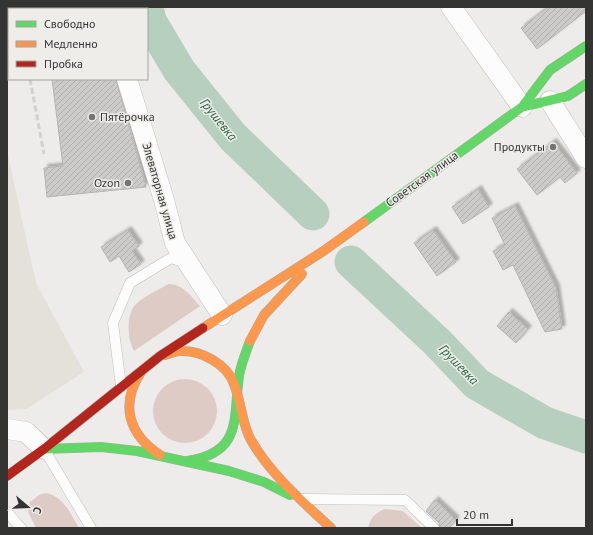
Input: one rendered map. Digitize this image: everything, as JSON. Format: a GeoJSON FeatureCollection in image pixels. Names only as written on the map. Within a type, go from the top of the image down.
{"type":"FeatureCollection","features":[{"type":"Feature","properties":{"kind":"main road","name":"Советская улица"},"geometry":{"type":"LineString","coordinates":[[7,476],[44,449],[160,356],[322,252],[522,107],[550,70],[586,46]]}},
{"type":"Feature","properties":{"kind":"main road","name":"Советская улица"},"geometry":{"type":"LineString","coordinates":[[522,107],[568,96],[586,84]]}},
{"type":"Feature","properties":{"kind":"main road","name":"Советская улица"},"geometry":{"type":"LineString","coordinates":[[239,403],[240,378],[249,343],[258,325],[272,306],[322,252]]}},
{"type":"Feature","properties":{"kind":"main road"},"geometry":{"type":"LineString","coordinates":[[160,356],[180,351],[202,354],[221,365],[234,382],[250,439],[270,466],[300,499],[331,528]]}},
{"type":"Feature","properties":{"kind":"main road"},"geometry":{"type":"LineString","coordinates":[[143,370],[132,388],[129,410],[134,430],[147,448],[166,458]]}},
{"type":"Feature","properties":{"kind":"main road"},"geometry":{"type":"LineString","coordinates":[[187,462],[208,456],[225,443],[236,424],[239,403]]}},
{"type":"Feature","properties":{"kind":"main road"},"geometry":{"type":"LineString","coordinates":[[44,449],[101,447],[137,451],[229,471],[264,482],[300,499]]}},
{"type":"Feature","properties":{"kind":"street"},"geometry":{"type":"LineString","coordinates":[[452,7],[522,107]]}},
{"type":"Feature","properties":{"kind":"street","name":"Элеваторная улица"},"geometry":{"type":"LineString","coordinates":[[127,80],[164,200],[175,243],[222,315]]}},
{"type":"Feature","properties":{"kind":"street"},"geometry":{"type":"LineString","coordinates":[[550,101],[586,158]]}},
{"type":"Feature","properties":{"kind":"street"},"geometry":{"type":"LineString","coordinates":[[7,429],[26,432],[44,449]]}},
{"type":"Feature","properties":{"kind":"lane"},"geometry":{"type":"LineString","coordinates":[[121,386],[113,323],[130,283],[171,258],[188,264]]}},
{"type":"Feature","properties":{"kind":"lane"},"geometry":{"type":"LineString","coordinates":[[44,449],[91,528]]}},
{"type":"Feature","properties":{"kind":"lane"},"geometry":{"type":"LineString","coordinates":[[300,499],[405,500],[434,528]]}},
{"type":"Feature","properties":{"kind":"lane"},"geometry":{"type":"LineString","coordinates":[[7,512],[20,528]]}},
{"type":"Feature","properties":{"kind":"shaded area"},"geometry":{"type":"Polygon","coordinates":[[[7,151],[36,283],[84,372],[26,409],[7,410],[7,151]]]}},
{"type":"Feature","properties":{"kind":"shaded area"},"geometry":{"type":"Polygon","coordinates":[[[168,284],[173,284],[182,288],[200,306],[134,351],[129,333],[129,320],[133,308],[143,298],[168,284]]]}},
{"type":"Feature","properties":{"kind":"shaded area"},"geometry":{"type":"Polygon","coordinates":[[[179,379],[191,379],[208,388],[215,399],[217,411],[215,423],[208,434],[191,443],[179,443],[167,438],[158,429],[153,417],[153,405],[158,393],[167,384],[179,379]]]}},
{"type":"Feature","properties":{"kind":"shaded area"},"geometry":{"type":"Polygon","coordinates":[[[46,493],[57,498],[66,506],[79,528],[36,528],[28,512],[30,502],[39,495],[46,493]]]}},
{"type":"Feature","properties":{"kind":"shaded area"},"geometry":{"type":"Polygon","coordinates":[[[385,509],[403,511],[422,528],[368,528],[370,521],[374,516],[378,512],[385,509]]]}},
{"type":"Feature","properties":{"kind":"building"},"geometry":{"type":"Polygon","coordinates":[[[548,7],[586,7],[586,11],[537,49],[521,28],[548,7]]]}},
{"type":"Feature","properties":{"kind":"building","name":"Пятёрочка"},"geometry":{"type":"Polygon","coordinates":[[[52,80],[116,80],[146,187],[47,197],[44,168],[63,166],[52,80]]]}},
{"type":"Feature","properties":{"kind":"building"},"geometry":{"type":"Polygon","coordinates":[[[553,142],[577,173],[565,183],[560,177],[537,195],[517,169],[553,142]]]}},
{"type":"Feature","properties":{"kind":"building"},"geometry":{"type":"Polygon","coordinates":[[[478,189],[489,207],[463,224],[452,207],[478,189]]]}},
{"type":"Feature","properties":{"kind":"building"},"geometry":{"type":"Polygon","coordinates":[[[515,206],[556,288],[562,329],[545,332],[513,265],[503,270],[493,251],[505,245],[492,218],[515,206]]]}},
{"type":"Feature","properties":{"kind":"building"},"geometry":{"type":"Polygon","coordinates":[[[128,230],[139,246],[132,251],[141,264],[129,272],[119,256],[110,262],[101,247],[128,230]]]}},
{"type":"Feature","properties":{"kind":"building"},"geometry":{"type":"Polygon","coordinates":[[[433,230],[456,262],[437,276],[414,243],[433,230]]]}},
{"type":"Feature","properties":{"kind":"building"},"geometry":{"type":"Polygon","coordinates":[[[509,312],[528,329],[516,343],[497,326],[509,312]]]}},
{"type":"Feature","properties":{"kind":"building"},"geometry":{"type":"Polygon","coordinates":[[[435,500],[456,520],[449,528],[440,528],[439,523],[426,511],[435,500]]]}},
{"type":"Feature","properties":{"kind":"waterway","name":"Грушевка"},"geometry":{"type":"LineString","coordinates":[[148,12],[150,21],[179,70],[233,137],[313,214]]}},
{"type":"Feature","properties":{"kind":"waterway","name":"Грушевка"},"geometry":{"type":"LineString","coordinates":[[351,262],[437,342],[477,384],[545,423],[586,437]]}},
{"type":"Feature","properties":{"kind":"railway"},"geometry":{"type":"LineString","coordinates":[[30,80],[44,154]]}},
{"type":"Feature","properties":{"kind":"traffic: fast"},"geometry":{"type":"LineString","coordinates":[[364,222],[522,107],[550,70],[586,46]]}},
{"type":"Feature","properties":{"kind":"traffic: fast"},"geometry":{"type":"LineString","coordinates":[[522,107],[568,96],[586,84]]}},
{"type":"Feature","properties":{"kind":"traffic: fast"},"geometry":{"type":"LineString","coordinates":[[187,461],[205,457],[218,450],[226,442],[232,431],[235,419],[239,376],[250,341]]}},
{"type":"Feature","properties":{"kind":"traffic: fast"},"geometry":{"type":"LineString","coordinates":[[44,449],[101,447],[137,451],[229,471],[264,482],[290,495]]}},
{"type":"Feature","properties":{"kind":"traffic: slow"},"geometry":{"type":"LineString","coordinates":[[203,328],[322,252],[364,222]]}},
{"type":"Feature","properties":{"kind":"traffic: slow"},"geometry":{"type":"LineString","coordinates":[[250,341],[264,315],[302,274]]}},
{"type":"Feature","properties":{"kind":"traffic: slow"},"geometry":{"type":"LineString","coordinates":[[165,355],[176,351],[188,351],[204,356],[226,370],[234,384],[251,440],[277,476],[331,528]]}},
{"type":"Feature","properties":{"kind":"traffic: slow"},"geometry":{"type":"LineString","coordinates":[[141,372],[134,384],[131,396],[129,407],[131,418],[134,428],[141,438],[149,447],[160,455]]}},
{"type":"Feature","properties":{"kind":"traffic: jam"},"geometry":{"type":"LineString","coordinates":[[7,476],[44,449],[160,356],[203,328]]}},
{"type":"Feature","properties":{"kind":"place","name":"Пятёрочка"},"geometry":{"type":"Point","coordinates":[92,117]}},
{"type":"Feature","properties":{"kind":"place","name":"Продукты"},"geometry":{"type":"Point","coordinates":[553,147]}},
{"type":"Feature","properties":{"kind":"place","name":"Ozon"},"geometry":{"type":"Point","coordinates":[128,183]}}]}
